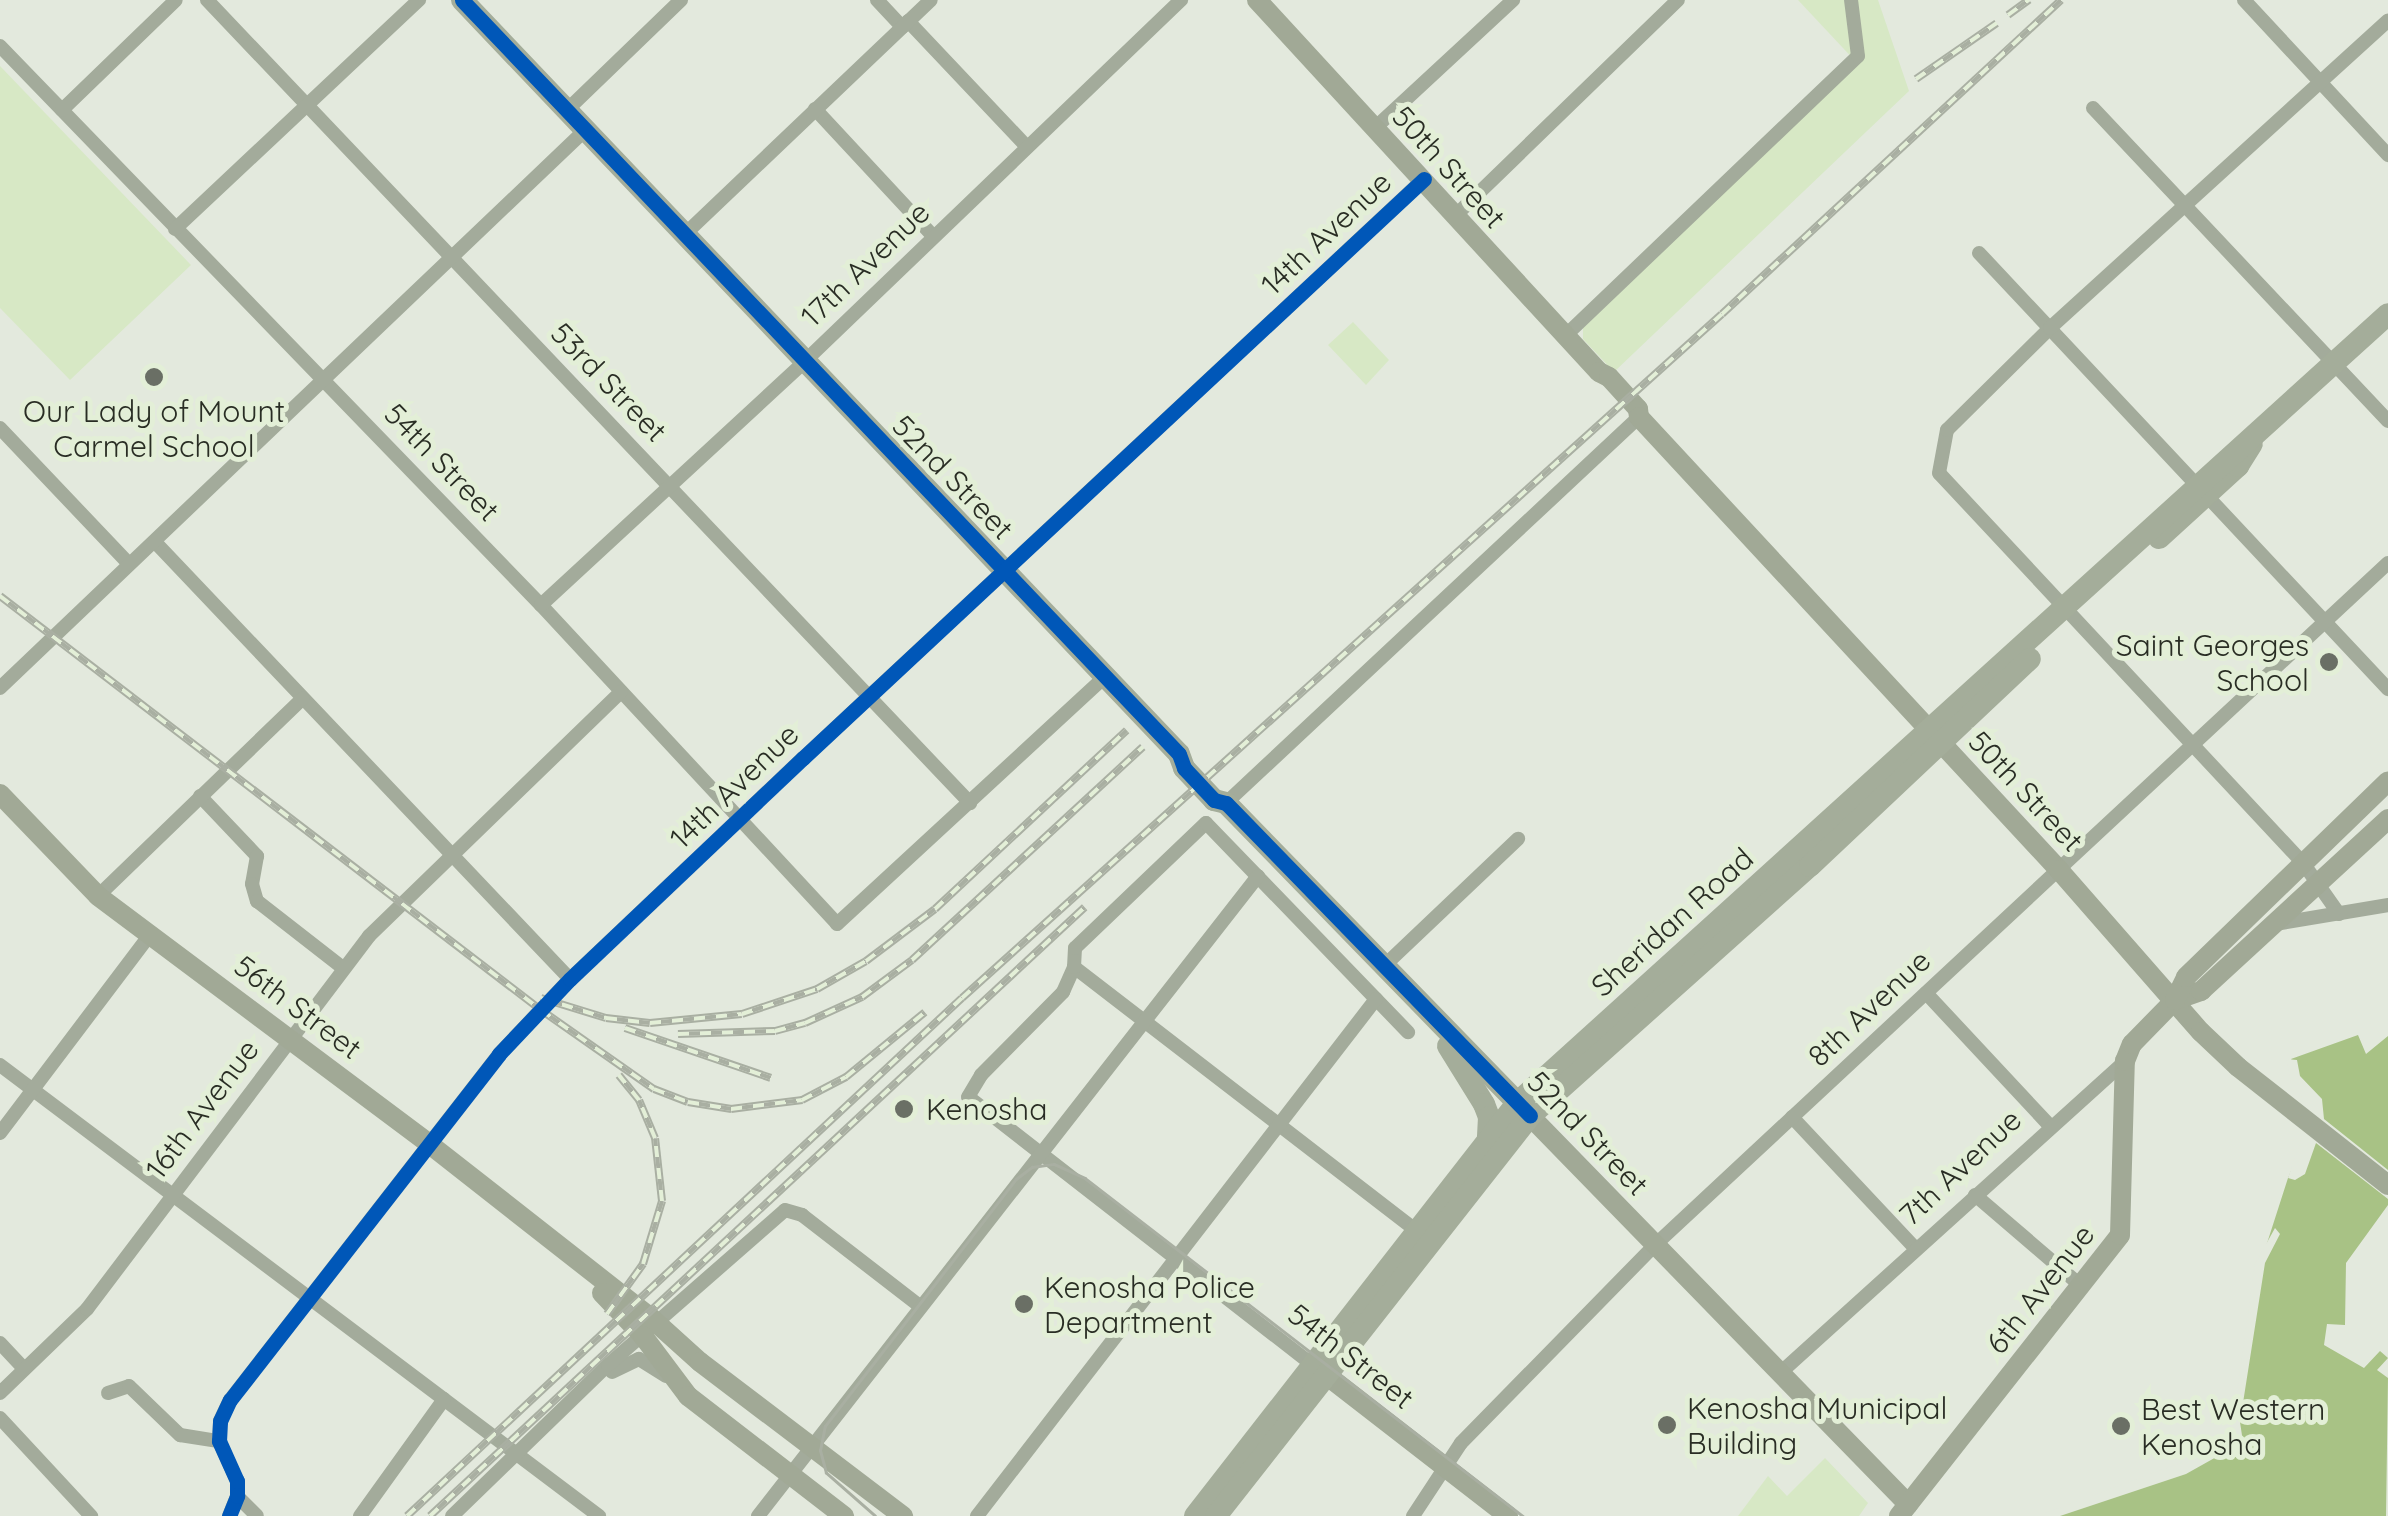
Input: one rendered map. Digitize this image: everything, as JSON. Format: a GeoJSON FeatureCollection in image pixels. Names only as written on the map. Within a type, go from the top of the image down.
{"type":"FeatureCollection","features":[{"type":"Feature","properties":{"kind":"main road","name":"52nd Street"},"geometry":{"type":"LineString","coordinates":[[462,0],[1179,754],[1194,758],[1224,790],[1226,803],[1524,1110]]}},
{"type":"Feature","properties":{"kind":"main road","name":"Sheridan Road"},"geometry":{"type":"LineString","coordinates":[[1216,1516],[1415,1230],[1488,1137],[1524,1110],[1936,737],[2202,489],[2238,466],[2256,437],[2388,314]]}},
{"type":"Feature","properties":{"kind":"main road"},"geometry":{"type":"LineString","coordinates":[[1425,1009],[1484,1104],[1489,1117],[1488,1137]]}},
{"type":"Feature","properties":{"kind":"main road","name":"Sheridan Road"},"geometry":{"type":"LineString","coordinates":[[1195,1516],[1320,1370],[1524,1110]]}},
{"type":"Feature","properties":{"kind":"street"},"geometry":{"type":"LineString","coordinates":[[62,110],[176,0]]}},
{"type":"Feature","properties":{"kind":"street","name":"53rd Street"},"geometry":{"type":"LineString","coordinates":[[206,0],[970,802]]}},
{"type":"Feature","properties":{"kind":"street"},"geometry":{"type":"LineString","coordinates":[[175,230],[419,0]]}},
{"type":"Feature","properties":{"kind":"street"},"geometry":{"type":"LineString","coordinates":[[566,111],[680,0]]}},
{"type":"Feature","properties":{"kind":"street"},"geometry":{"type":"LineString","coordinates":[[876,0],[905,24],[1027,147]]}},
{"type":"Feature","properties":{"kind":"street"},"geometry":{"type":"LineString","coordinates":[[684,236],[930,0]]}},
{"type":"Feature","properties":{"kind":"street","name":"17th Avenue"},"geometry":{"type":"LineString","coordinates":[[541,606],[804,362],[1181,0]]}},
{"type":"Feature","properties":{"kind":"street","name":"50th Street"},"geometry":{"type":"LineString","coordinates":[[1257,0],[1599,372],[1601,384],[1630,416],[1639,417],[1936,737],[2201,1032],[2388,1185]]}},
{"type":"Feature","properties":{"kind":"street"},"geometry":{"type":"LineString","coordinates":[[1376,127],[1513,0]]}},
{"type":"Feature","properties":{"kind":"street"},"geometry":{"type":"LineString","coordinates":[[1456,215],[1678,0]]}},
{"type":"Feature","properties":{"kind":"street"},"geometry":{"type":"LineString","coordinates":[[1565,336],[1858,56],[1850,0]]}},
{"type":"Feature","properties":{"kind":"street"},"geometry":{"type":"LineString","coordinates":[[2244,0],[2388,156]]}},
{"type":"Feature","properties":{"kind":"street"},"geometry":{"type":"LineString","coordinates":[[2339,914],[2303,863],[1939,473],[1948,430],[2050,328],[2388,20]]}},
{"type":"Feature","properties":{"kind":"street","name":"54th Street"},"geometry":{"type":"LineString","coordinates":[[0,46],[541,606],[837,924],[970,802]]}},
{"type":"Feature","properties":{"kind":"street"},"geometry":{"type":"LineString","coordinates":[[2093,108],[2388,421]]}},
{"type":"Feature","properties":{"kind":"street"},"geometry":{"type":"LineString","coordinates":[[815,109],[932,236]]}},
{"type":"Feature","properties":{"kind":"street"},"geometry":{"type":"LineString","coordinates":[[0,688],[584,131]]}},
{"type":"Feature","properties":{"kind":"street","name":"14th Avenue"},"geometry":{"type":"LineString","coordinates":[[219,1441],[220,1421],[230,1400],[498,1054],[739,818],[1424,180]]}},
{"type":"Feature","properties":{"kind":"street"},"geometry":{"type":"LineString","coordinates":[[1979,253],[2388,689]]}},
{"type":"Feature","properties":{"kind":"street"},"geometry":{"type":"LineString","coordinates":[[1226,803],[1639,417]]}},
{"type":"Feature","properties":{"kind":"street"},"geometry":{"type":"LineString","coordinates":[[0,428],[129,564]]}},
{"type":"Feature","properties":{"kind":"street"},"geometry":{"type":"LineString","coordinates":[[154,542],[570,980]]}},
{"type":"Feature","properties":{"kind":"street","name":"8th Avenue"},"geometry":{"type":"LineString","coordinates":[[1413,1516],[1460,1444],[1655,1246],[2388,563]]}},
{"type":"Feature","properties":{"kind":"street"},"geometry":{"type":"LineString","coordinates":[[970,802],[1105,677]]}},
{"type":"Feature","properties":{"kind":"street","name":"16th Avenue"},"geometry":{"type":"LineString","coordinates":[[0,1393],[87,1308],[342,968],[621,692]]}},
{"type":"Feature","properties":{"kind":"street"},"geometry":{"type":"LineString","coordinates":[[98,896],[302,699]]}},
{"type":"Feature","properties":{"kind":"street","name":"7th Avenue"},"geometry":{"type":"LineString","coordinates":[[1779,1374],[2124,1062],[2132,1044],[2175,1000],[2186,977],[2388,781]]}},
{"type":"Feature","properties":{"kind":"street","name":"56th Street"},"geometry":{"type":"LineString","coordinates":[[0,794],[98,896],[428,1143],[571,1258],[650,1330],[700,1362],[903,1516]]}},
{"type":"Feature","properties":{"kind":"street"},"geometry":{"type":"LineString","coordinates":[[200,796],[257,856],[252,884],[257,901],[342,968]]}},
{"type":"Feature","properties":{"kind":"street","name":"7th Avenue"},"geometry":{"type":"LineString","coordinates":[[2175,1000],[2201,991],[2388,819]]}},
{"type":"Feature","properties":{"kind":"street"},"geometry":{"type":"LineString","coordinates":[[1408,1032],[1206,823],[1075,948],[1074,967],[1415,1230]]}},
{"type":"Feature","properties":{"kind":"street"},"geometry":{"type":"LineString","coordinates":[[1384,966],[1518,839]]}},
{"type":"Feature","properties":{"kind":"street"},"geometry":{"type":"LineString","coordinates":[[758,1516],[1258,876]]}},
{"type":"Feature","properties":{"kind":"street"},"geometry":{"type":"LineString","coordinates":[[2274,924],[2388,906]]}},
{"type":"Feature","properties":{"kind":"street"},"geometry":{"type":"LineString","coordinates":[[0,1133],[151,933]]}},
{"type":"Feature","properties":{"kind":"street","name":"54th Street"},"geometry":{"type":"LineString","coordinates":[[1074,967],[1063,992],[981,1075],[968,1097],[1508,1516]]}},
{"type":"Feature","properties":{"kind":"street"},"geometry":{"type":"LineString","coordinates":[[1926,993],[2050,1125]]}},
{"type":"Feature","properties":{"kind":"street"},"geometry":{"type":"LineString","coordinates":[[977,1516],[1376,999]]}},
{"type":"Feature","properties":{"kind":"street","name":"6th Avenue"},"geometry":{"type":"LineString","coordinates":[[1904,1510],[2120,1235],[2124,1062]]}},
{"type":"Feature","properties":{"kind":"street"},"geometry":{"type":"LineString","coordinates":[[0,1064],[599,1516]]}},
{"type":"Feature","properties":{"kind":"street","name":"52nd Street"},"geometry":{"type":"LineString","coordinates":[[1524,1110],[1779,1374],[1904,1510]]}},
{"type":"Feature","properties":{"kind":"street"},"geometry":{"type":"LineString","coordinates":[[1792,1117],[1916,1249]]}},
{"type":"Feature","properties":{"kind":"street"},"geometry":{"type":"LineString","coordinates":[[1975,1195],[2082,1286]]}},
{"type":"Feature","properties":{"kind":"street"},"geometry":{"type":"LineString","coordinates":[[452,1516],[650,1330],[789,1209],[921,1307]]}},
{"type":"Feature","properties":{"kind":"street","name":"56th Street"},"geometry":{"type":"LineString","coordinates":[[650,1330],[678,1385],[844,1516]]}},
{"type":"Feature","properties":{"kind":"street"},"geometry":{"type":"LineString","coordinates":[[0,1343],[24,1369]]}},
{"type":"Feature","properties":{"kind":"street"},"geometry":{"type":"LineString","coordinates":[[594,1383],[636,1359],[678,1385]]}},
{"type":"Feature","properties":{"kind":"street"},"geometry":{"type":"LineString","coordinates":[[108,1394],[130,1386],[180,1435],[219,1441],[237,1481],[238,1496],[228,1516]]}},
{"type":"Feature","properties":{"kind":"street"},"geometry":{"type":"LineString","coordinates":[[360,1516],[444,1399]]}},
{"type":"Feature","properties":{"kind":"street"},"geometry":{"type":"LineString","coordinates":[[0,1418],[91,1516]]}},
{"type":"Feature","properties":{"kind":"street"},"geometry":{"type":"LineString","coordinates":[[238,1496],[257,1516]]}},
{"type":"Feature","properties":{"kind":"shaded area"},"geometry":{"type":"Polygon","coordinates":[[[1798,0],[1878,0],[1909,91],[1614,372],[1583,339],[1583,328],[1858,64],[1798,0]]]}},
{"type":"Feature","properties":{"kind":"shaded area"},"geometry":{"type":"Polygon","coordinates":[[[0,66],[191,265],[70,380],[0,308],[0,66]]]}},
{"type":"Feature","properties":{"kind":"shaded area"},"geometry":{"type":"Polygon","coordinates":[[[1353,322],[1389,360],[1366,385],[1328,345],[1353,322]]]}},
{"type":"Feature","properties":{"kind":"shaded area"},"geometry":{"type":"Polygon","coordinates":[[[2358,1035],[2366,1054],[2388,1036],[2388,1205],[2346,1263],[2345,1325],[2327,1324],[2324,1345],[2364,1368],[2380,1351],[2388,1358],[2377,1370],[2388,1378],[2386,1516],[2042,1516],[2193,1464],[2237,1441],[2260,1265],[2288,1178],[2316,1111],[2291,1059],[2358,1035]]]}},
{"type":"Feature","properties":{"kind":"shaded area"},"geometry":{"type":"Polygon","coordinates":[[[1825,1458],[1868,1503],[1859,1516],[1738,1516],[1768,1476],[1787,1496],[1825,1458]]]}},
{"type":"Feature","properties":{"kind":"pier"},"geometry":{"type":"Polygon","coordinates":[[[2286,1059],[2297,1060],[2300,1076],[2322,1099],[2324,1119],[2388,1170],[2388,1199],[2316,1143],[2305,1174],[2295,1180],[2288,1178],[2311,1111],[2290,1079],[2286,1059]]]}},
{"type":"Feature","properties":{"kind":"pier"},"geometry":{"type":"Polygon","coordinates":[[[2275,1228],[2280,1234],[2265,1263],[2240,1422],[2243,1442],[2186,1474],[2060,1516],[2037,1516],[2191,1459],[2235,1436],[2233,1421],[2255,1264],[2275,1228]]]}},
{"type":"Feature","properties":{"kind":"tram line"},"geometry":{"type":"LineString","coordinates":[[875,1516],[826,1473],[820,1451],[825,1426],[1016,1179],[1032,1167],[1054,1164],[1085,1178],[1523,1516]]}},
{"type":"Feature","properties":{"kind":"railway"},"geometry":{"type":"LineString","coordinates":[[2008,15],[2029,0]]}},
{"type":"Feature","properties":{"kind":"railway"},"geometry":{"type":"LineString","coordinates":[[407,1516],[962,998],[1722,314],[2061,0]]}},
{"type":"Feature","properties":{"kind":"railway"},"geometry":{"type":"LineString","coordinates":[[1916,79],[1997,23]]}},
{"type":"Feature","properties":{"kind":"railway"},"geometry":{"type":"LineString","coordinates":[[0,596],[541,1010],[654,1089],[688,1102],[731,1109],[802,1100],[846,1077],[925,1012]]}},
{"type":"Feature","properties":{"kind":"railway"},"geometry":{"type":"LineString","coordinates":[[541,998],[606,1018],[650,1023],[742,1014],[817,989],[866,961],[935,909],[1127,730]]}},
{"type":"Feature","properties":{"kind":"railway"},"geometry":{"type":"LineString","coordinates":[[678,1034],[775,1031],[805,1023],[862,997],[912,960],[1143,747]]}},
{"type":"Feature","properties":{"kind":"railway"},"geometry":{"type":"LineString","coordinates":[[430,1516],[1085,907]]}},
{"type":"Feature","properties":{"kind":"railway"},"geometry":{"type":"LineString","coordinates":[[625,1028],[771,1078]]}},
{"type":"Feature","properties":{"kind":"railway"},"geometry":{"type":"LineString","coordinates":[[607,1314],[643,1264],[662,1201],[655,1138],[639,1100],[619,1075]]}},
{"type":"Feature","properties":{"kind":"cycle path"},"geometry":{"type":"LineString","coordinates":[[462,0],[1179,754],[1184,768],[1214,800],[1226,803],[1530,1116]]}},
{"type":"Feature","properties":{"kind":"cycle path"},"geometry":{"type":"LineString","coordinates":[[229,1516],[237,1496],[237,1481],[219,1441],[220,1421],[230,1400],[499,1054],[570,979],[803,758],[1424,179]]}},
{"type":"Feature","properties":{"kind":"place","name":"Our Lady of Mount Carmel School"},"geometry":{"type":"Point","coordinates":[154,377]}},
{"type":"Feature","properties":{"kind":"place","name":"Saint Georges School"},"geometry":{"type":"Point","coordinates":[2329,662]}},
{"type":"Feature","properties":{"kind":"place","name":"Kenosha"},"geometry":{"type":"Point","coordinates":[904,1109]}},
{"type":"Feature","properties":{"kind":"place","name":"Kenosha Police Department"},"geometry":{"type":"Point","coordinates":[1024,1304]}},
{"type":"Feature","properties":{"kind":"place","name":"Kenosha Municipal Building"},"geometry":{"type":"Point","coordinates":[1667,1425]}},
{"type":"Feature","properties":{"kind":"place","name":"Best Western Kenosha"},"geometry":{"type":"Point","coordinates":[2121,1426]}}]}
